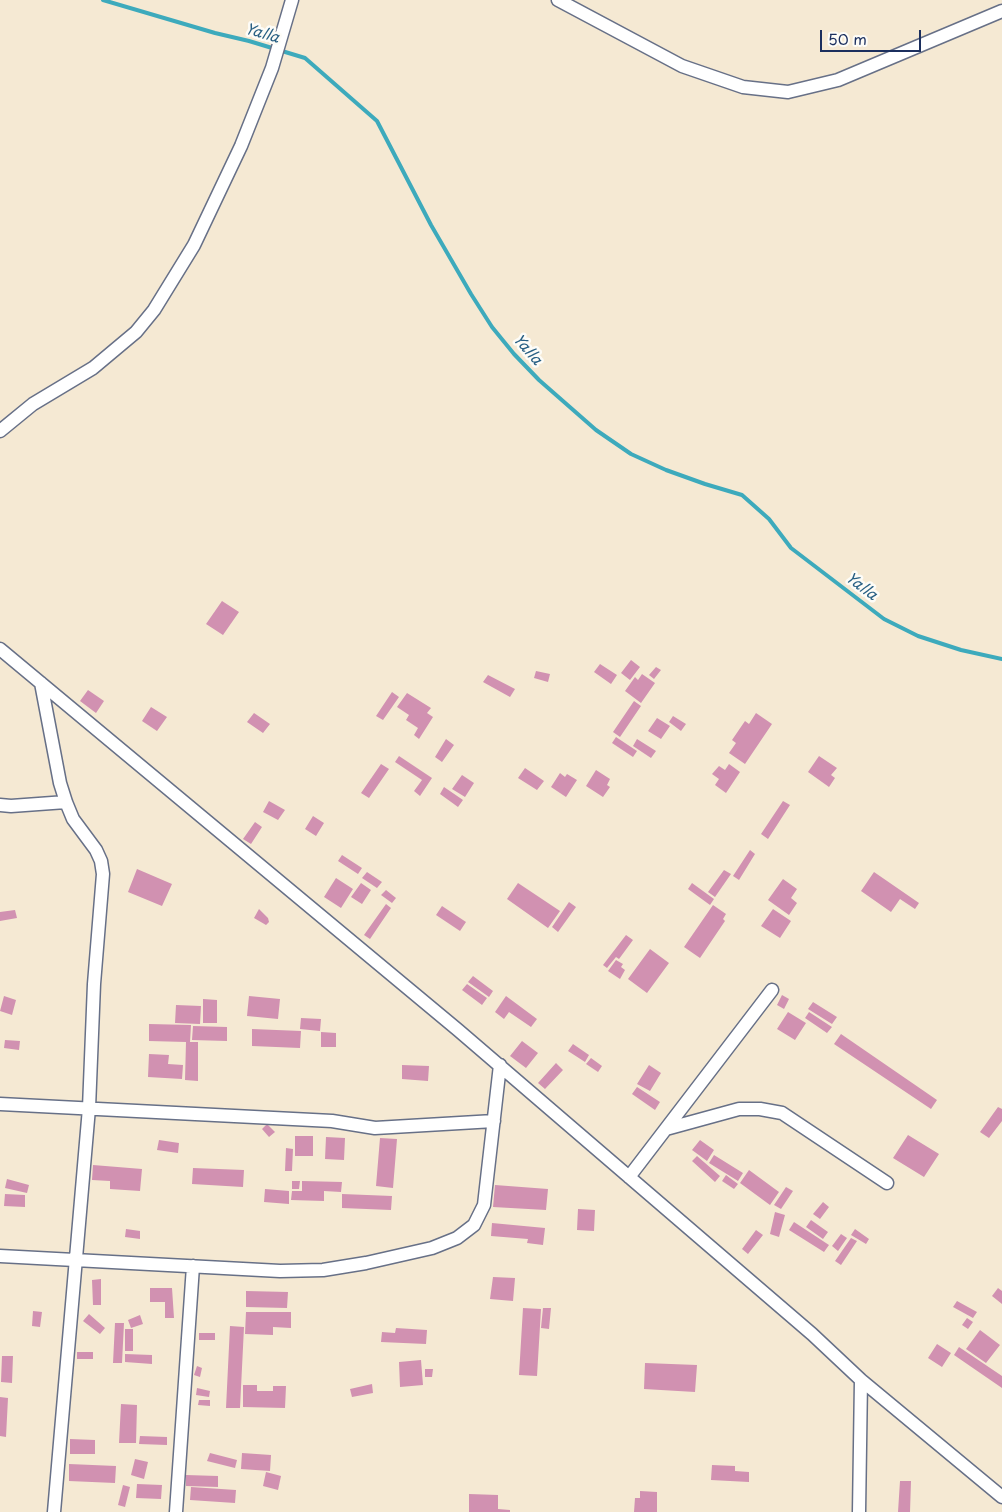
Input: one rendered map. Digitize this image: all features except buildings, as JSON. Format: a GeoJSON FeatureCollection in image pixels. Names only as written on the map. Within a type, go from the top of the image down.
{"type":"FeatureCollection","features":[{"type":"Feature","properties":{"kind":"street"},"geometry":{"type":"LineString","coordinates":[[0,431],[33,404],[93,368],[136,332],[154,310],[194,245],[241,146],[272,68],[292,0]]}},
{"type":"Feature","properties":{"kind":"street"},"geometry":{"type":"LineString","coordinates":[[558,0],[682,66],[743,87],[788,92],[838,80],[1002,11]]}},
{"type":"Feature","properties":{"kind":"street"},"geometry":{"type":"LineString","coordinates":[[0,649],[500,1065],[812,1334],[861,1380],[1002,1497]]}},
{"type":"Feature","properties":{"kind":"street"},"geometry":{"type":"LineString","coordinates":[[41,683],[60,783],[66,802],[73,819],[96,850],[101,861],[102,874],[94,984],[89,1108],[54,1512]]}},
{"type":"Feature","properties":{"kind":"street"},"geometry":{"type":"LineString","coordinates":[[0,805],[66,802]]}},
{"type":"Feature","properties":{"kind":"street"},"geometry":{"type":"LineString","coordinates":[[629,1177],[772,990]]}},
{"type":"Feature","properties":{"kind":"street"},"geometry":{"type":"LineString","coordinates":[[0,1256],[280,1271],[323,1270],[432,1248],[457,1238],[474,1225],[484,1205],[500,1065]]}},
{"type":"Feature","properties":{"kind":"street"},"geometry":{"type":"LineString","coordinates":[[0,1104],[332,1121],[375,1128],[494,1121]]}},
{"type":"Feature","properties":{"kind":"street"},"geometry":{"type":"LineString","coordinates":[[666,1129],[739,1109],[760,1109],[782,1113],[887,1183]]}},
{"type":"Feature","properties":{"kind":"street"},"geometry":{"type":"LineString","coordinates":[[176,1512],[193,1266]]}},
{"type":"Feature","properties":{"kind":"street"},"geometry":{"type":"LineString","coordinates":[[859,1512],[861,1380]]}},
{"type":"Feature","properties":{"kind":"waterway","name":"Yalla"},"geometry":{"type":"LineString","coordinates":[[103,0],[305,58],[377,121],[431,225],[492,327],[539,380],[596,430],[631,454],[666,470],[742,495],[769,519],[791,548],[884,619],[918,636],[961,650],[1002,659]]}}]}
